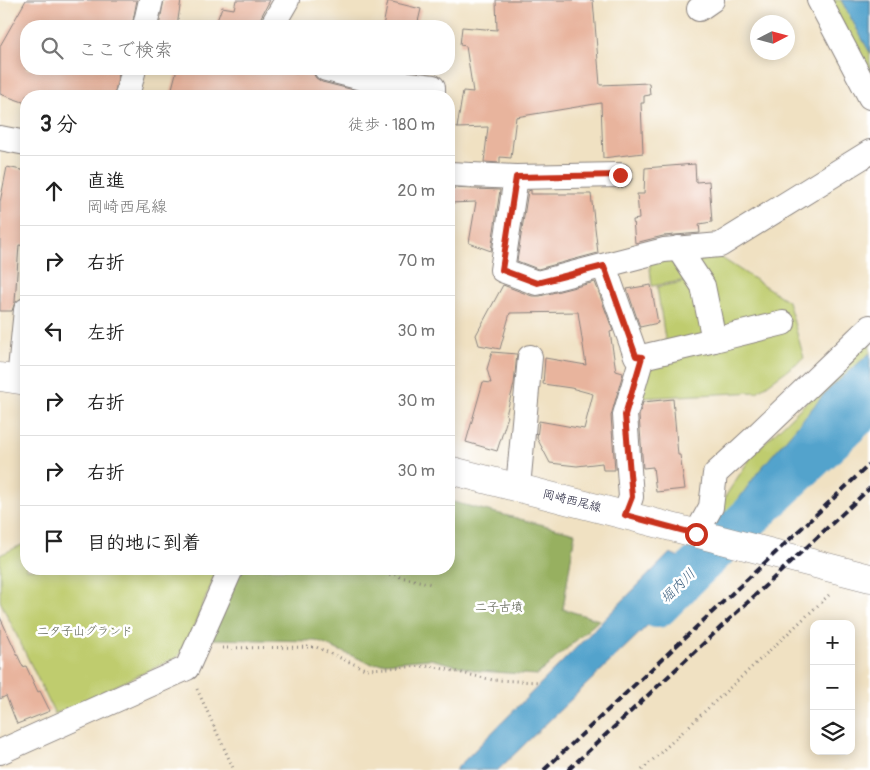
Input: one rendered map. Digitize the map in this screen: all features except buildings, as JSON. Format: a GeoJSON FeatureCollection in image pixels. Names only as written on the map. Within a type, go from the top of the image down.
{"type":"FeatureCollection","features":[{"type":"Feature","properties":{"kind":"main road","name":"岡崎西尾線"},"geometry":{"type":"LineString","coordinates":[[455,471],[862,576]]}},
{"type":"Feature","properties":{"kind":"street"},"geometry":{"type":"LineString","coordinates":[[146,20],[151,0]]}},
{"type":"Feature","properties":{"kind":"street"},"geometry":{"type":"LineString","coordinates":[[275,20],[287,0]]}},
{"type":"Feature","properties":{"kind":"street"},"geometry":{"type":"LineString","coordinates":[[820,0],[870,97]]}},
{"type":"Feature","properties":{"kind":"street"},"geometry":{"type":"LineString","coordinates":[[128,90],[132,75]]}},
{"type":"Feature","properties":{"kind":"street"},"geometry":{"type":"LineString","coordinates":[[349,75],[434,87],[434,90]]}},
{"type":"Feature","properties":{"kind":"street"},"geometry":{"type":"LineString","coordinates":[[0,138],[20,142]]}},
{"type":"Feature","properties":{"kind":"street"},"geometry":{"type":"LineString","coordinates":[[516,177],[502,270],[537,283],[664,250],[720,245],[870,152]]}},
{"type":"Feature","properties":{"kind":"street"},"geometry":{"type":"LineString","coordinates":[[455,174],[516,177],[620,175]]}},
{"type":"Feature","properties":{"kind":"street"},"geometry":{"type":"LineString","coordinates":[[678,248],[703,286],[714,340]]}},
{"type":"Feature","properties":{"kind":"street"},"geometry":{"type":"LineString","coordinates":[[604,266],[636,356],[642,357],[783,323]]}},
{"type":"Feature","properties":{"kind":"street"},"geometry":{"type":"LineString","coordinates":[[716,539],[711,507],[715,474],[870,327]]}},
{"type":"Feature","properties":{"kind":"street"},"geometry":{"type":"LineString","coordinates":[[15,379],[20,348]]}},
{"type":"Feature","properties":{"kind":"street"},"geometry":{"type":"LineString","coordinates":[[518,487],[530,357]]}},
{"type":"Feature","properties":{"kind":"street"},"geometry":{"type":"LineString","coordinates":[[625,515],[632,497],[625,415],[642,357]]}},
{"type":"Feature","properties":{"kind":"street"},"geometry":{"type":"LineString","coordinates":[[0,752],[192,658],[228,575]]}},
{"type":"Feature","properties":{"kind":"path"},"geometry":{"type":"LineString","coordinates":[[392,575],[432,584]]}},
{"type":"Feature","properties":{"kind":"path"},"geometry":{"type":"LineString","coordinates":[[642,770],[862,576]]}},
{"type":"Feature","properties":{"kind":"path"},"geometry":{"type":"LineString","coordinates":[[234,770],[192,658],[316,648],[365,669],[431,666],[493,680],[540,682]]}},
{"type":"Feature","properties":{"kind":"green space"},"geometry":{"type":"Polygon","coordinates":[[[830,0],[870,0],[870,75],[830,0]]]}},
{"type":"Feature","properties":{"kind":"green space"},"geometry":{"type":"Polygon","coordinates":[[[711,251],[788,301],[804,358],[757,392],[639,398],[648,362],[668,358],[657,287],[689,281],[652,286],[649,259],[711,251]]]}},
{"type":"Feature","properties":{"kind":"green space"},"geometry":{"type":"Polygon","coordinates":[[[870,341],[870,415],[759,523],[717,509],[753,454],[870,341]]]}},
{"type":"Feature","properties":{"kind":"green space","name":"二子古墳"},"geometry":{"type":"Polygon","coordinates":[[[455,503],[575,533],[563,609],[599,620],[537,675],[479,671],[430,659],[372,664],[316,641],[207,639],[233,575],[455,575],[455,503]]]}},
{"type":"Feature","properties":{"kind":"green space","name":"二タ子山グランド"},"geometry":{"type":"Polygon","coordinates":[[[20,546],[20,575],[215,575],[190,635],[178,657],[55,714],[0,601],[0,555],[20,546]]]}},
{"type":"Feature","properties":{"kind":"water"},"geometry":{"type":"Polygon","coordinates":[[[841,0],[870,0],[870,53],[841,0]]]}},
{"type":"Feature","properties":{"kind":"water"},"geometry":{"type":"Polygon","coordinates":[[[870,353],[870,408],[750,525],[725,518],[758,472],[826,392],[870,353]]]}},
{"type":"Feature","properties":{"kind":"water"},"geometry":{"type":"Polygon","coordinates":[[[670,553],[706,569],[498,770],[455,770],[670,553]]]}},
{"type":"Feature","properties":{"kind":"waterway","name":"堀内川"},"geometry":{"type":"LineString","coordinates":[[657,607],[870,403]]}},
{"type":"Feature","properties":{"kind":"railway"},"geometry":{"type":"LineString","coordinates":[[544,770],[870,464]]}},
{"type":"Feature","properties":{"kind":"railway"},"geometry":{"type":"LineString","coordinates":[[568,770],[870,488]]}},
{"type":"Feature","properties":{"kind":"route"},"geometry":{"type":"LineString","coordinates":[[620,175],[516,177],[502,270],[537,283],[604,266],[636,356],[642,357],[625,415],[632,497],[625,515],[696,534]]}}]}
